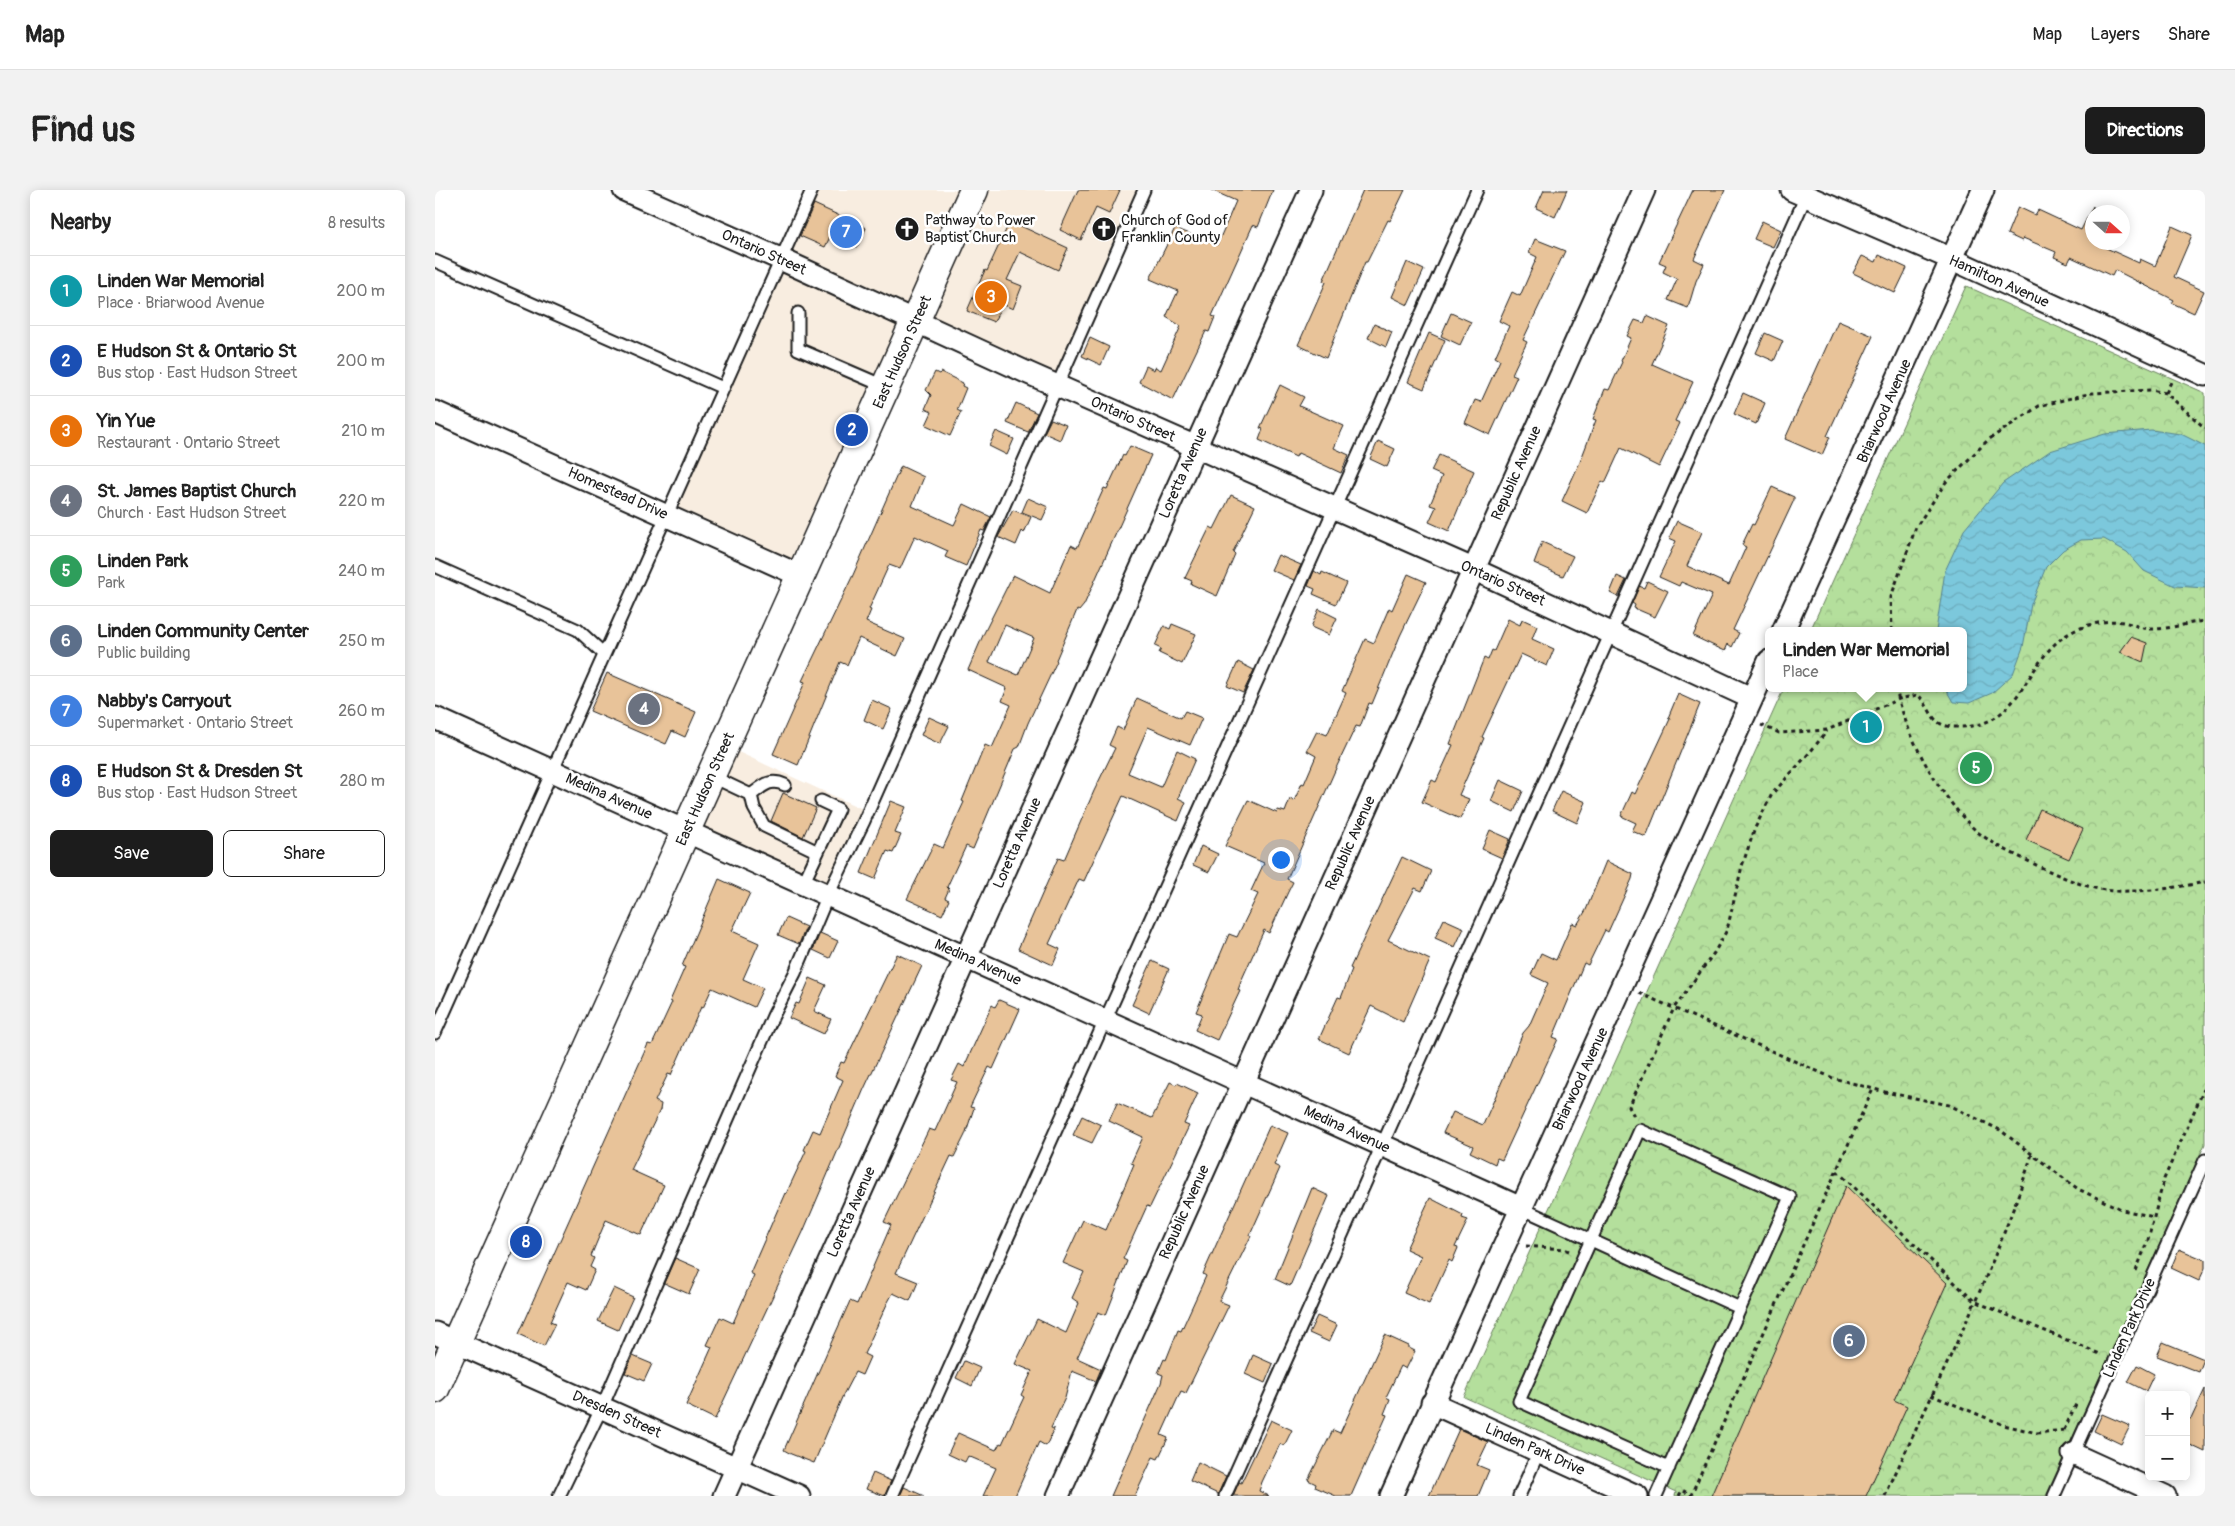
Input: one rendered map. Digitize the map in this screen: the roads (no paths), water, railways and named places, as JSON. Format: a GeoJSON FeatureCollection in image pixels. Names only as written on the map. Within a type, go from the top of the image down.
{"type":"FeatureCollection","features":[{"type":"Feature","properties":{"kind":"main road","name":"East Hudson Street"},"geometry":{"type":"LineString","coordinates":[[435,1389],[445,1338],[686,831],[974,190]]}},
{"type":"Feature","properties":{"kind":"street","name":"Ontario Street"},"geometry":{"type":"LineString","coordinates":[[624,190],[1473,569],[1751,698]]}},
{"type":"Feature","properties":{"kind":"street","name":"Loretta Avenue"},"geometry":{"type":"LineString","coordinates":[[724,1496],[1311,190]]}},
{"type":"Feature","properties":{"kind":"street","name":"Republic Avenue"},"geometry":{"type":"LineString","coordinates":[[1057,1496],[1643,190]]}},
{"type":"Feature","properties":{"kind":"street","name":"Briarwood Avenue"},"geometry":{"type":"LineString","coordinates":[[1785,627],[1983,190]]}},
{"type":"Feature","properties":{"kind":"street","name":"Hamilton Avenue"},"geometry":{"type":"LineString","coordinates":[[1799,193],[1952,259],[2205,374]]}},
{"type":"Feature","properties":{"kind":"street","name":"Homestead Drive"},"geometry":{"type":"LineString","coordinates":[[435,412],[801,576]]}},
{"type":"Feature","properties":{"kind":"street","name":"Briarwood Avenue"},"geometry":{"type":"LineString","coordinates":[[1391,1496],[1765,669]]}},
{"type":"Feature","properties":{"kind":"street","name":"Medina Avenue"},"geometry":{"type":"LineString","coordinates":[[435,718],[1521,1208]]}},
{"type":"Feature","properties":{"kind":"street","name":"Dresden Street"},"geometry":{"type":"LineString","coordinates":[[445,1338],[799,1496]]}},
{"type":"Feature","properties":{"kind":"street","name":"Linden Park Drive"},"geometry":{"type":"LineString","coordinates":[[1432,1403],[1637,1496]]}},
{"type":"Feature","properties":{"kind":"street"},"geometry":{"type":"LineString","coordinates":[[2076,1446],[2165,1496]]}},
{"type":"Feature","properties":{"kind":"lane"},"geometry":{"type":"LineString","coordinates":[[435,1033],[553,771],[665,514],[812,190]]}},
{"type":"Feature","properties":{"kind":"lane"},"geometry":{"type":"LineString","coordinates":[[559,1496],[602,1407],[773,1016],[795,973],[828,895],[864,821],[1144,190]]}},
{"type":"Feature","properties":{"kind":"lane"},"geometry":{"type":"LineString","coordinates":[[892,1496],[1104,1019],[1477,190]]}},
{"type":"Feature","properties":{"kind":"lane"},"geometry":{"type":"LineString","coordinates":[[1225,1496],[1383,1146],[1799,193]]}},
{"type":"Feature","properties":{"kind":"lane"},"geometry":{"type":"LineString","coordinates":[[435,261],[723,388]]}},
{"type":"Feature","properties":{"kind":"lane"},"geometry":{"type":"LineString","coordinates":[[798,313],[798,349],[886,387]]}},
{"type":"Feature","properties":{"kind":"lane"},"geometry":{"type":"LineString","coordinates":[[435,566],[577,630],[604,654]]}},
{"type":"Feature","properties":{"kind":"lane"},"geometry":{"type":"LineString","coordinates":[[711,776],[751,795],[764,826],[818,852]]}},
{"type":"Feature","properties":{"kind":"lane"},"geometry":{"type":"LineString","coordinates":[[751,795],[767,782],[775,781],[785,785]]}},
{"type":"Feature","properties":{"kind":"lane"},"geometry":{"type":"LineString","coordinates":[[803,884],[838,809],[821,801]]}},
{"type":"Feature","properties":{"kind":"lane"},"geometry":{"type":"LineString","coordinates":[[1656,1496],[1669,1468],[1790,1197],[1640,1130],[1519,1401],[1669,1468]]}},
{"type":"Feature","properties":{"kind":"lane","name":"Linden Park Drive"},"geometry":{"type":"LineString","coordinates":[[2053,1496],[2205,1160]]}},
{"type":"Feature","properties":{"kind":"lane"},"geometry":{"type":"LineString","coordinates":[[1521,1208],[1740,1308]]}},
{"type":"Feature","properties":{"kind":"lane"},"geometry":{"type":"LineString","coordinates":[[1519,1496],[1539,1450]]}},
{"type":"Feature","properties":{"kind":"water"},"geometry":{"type":"Polygon","coordinates":[[[2151,430],[2181,434],[2205,446],[2205,588],[2175,586],[2144,571],[2127,552],[2104,539],[2081,540],[2063,550],[2046,567],[2031,604],[2023,647],[2013,674],[1992,693],[1969,703],[1953,702],[1947,692],[1967,692],[1967,627],[1937,627],[1945,571],[1964,530],[2003,483],[2050,451],[2105,434],[2151,430]]]}},
{"type":"Feature","properties":{"kind":"place","name":"Pathway to Power Baptist Church"},"geometry":{"type":"Point","coordinates":[907,229]}},
{"type":"Feature","properties":{"kind":"place","name":"Church of God of Franklin County"},"geometry":{"type":"Point","coordinates":[1104,229]}},
{"type":"Feature","properties":{"kind":"place","name":"Nabby's Carryout"},"geometry":{"type":"Point","coordinates":[846,232]}},
{"type":"Feature","properties":{"kind":"place","name":"Yin Yue"},"geometry":{"type":"Point","coordinates":[991,297]}},
{"type":"Feature","properties":{"kind":"place","name":"E Hudson St & Ontario St"},"geometry":{"type":"Point","coordinates":[852,430]}},
{"type":"Feature","properties":{"kind":"place","name":"St. James Baptist Church"},"geometry":{"type":"Point","coordinates":[644,709]}},
{"type":"Feature","properties":{"kind":"place","name":"Linden War Memorial"},"geometry":{"type":"Point","coordinates":[1866,727]}},
{"type":"Feature","properties":{"kind":"place","name":"Linden Park"},"geometry":{"type":"Point","coordinates":[1976,768]}},
{"type":"Feature","properties":{"kind":"place","name":"E Hudson St & Dresden St"},"geometry":{"type":"Point","coordinates":[526,1242]}},
{"type":"Feature","properties":{"kind":"place","name":"Linden Community Center"},"geometry":{"type":"Point","coordinates":[1849,1341]}}]}
